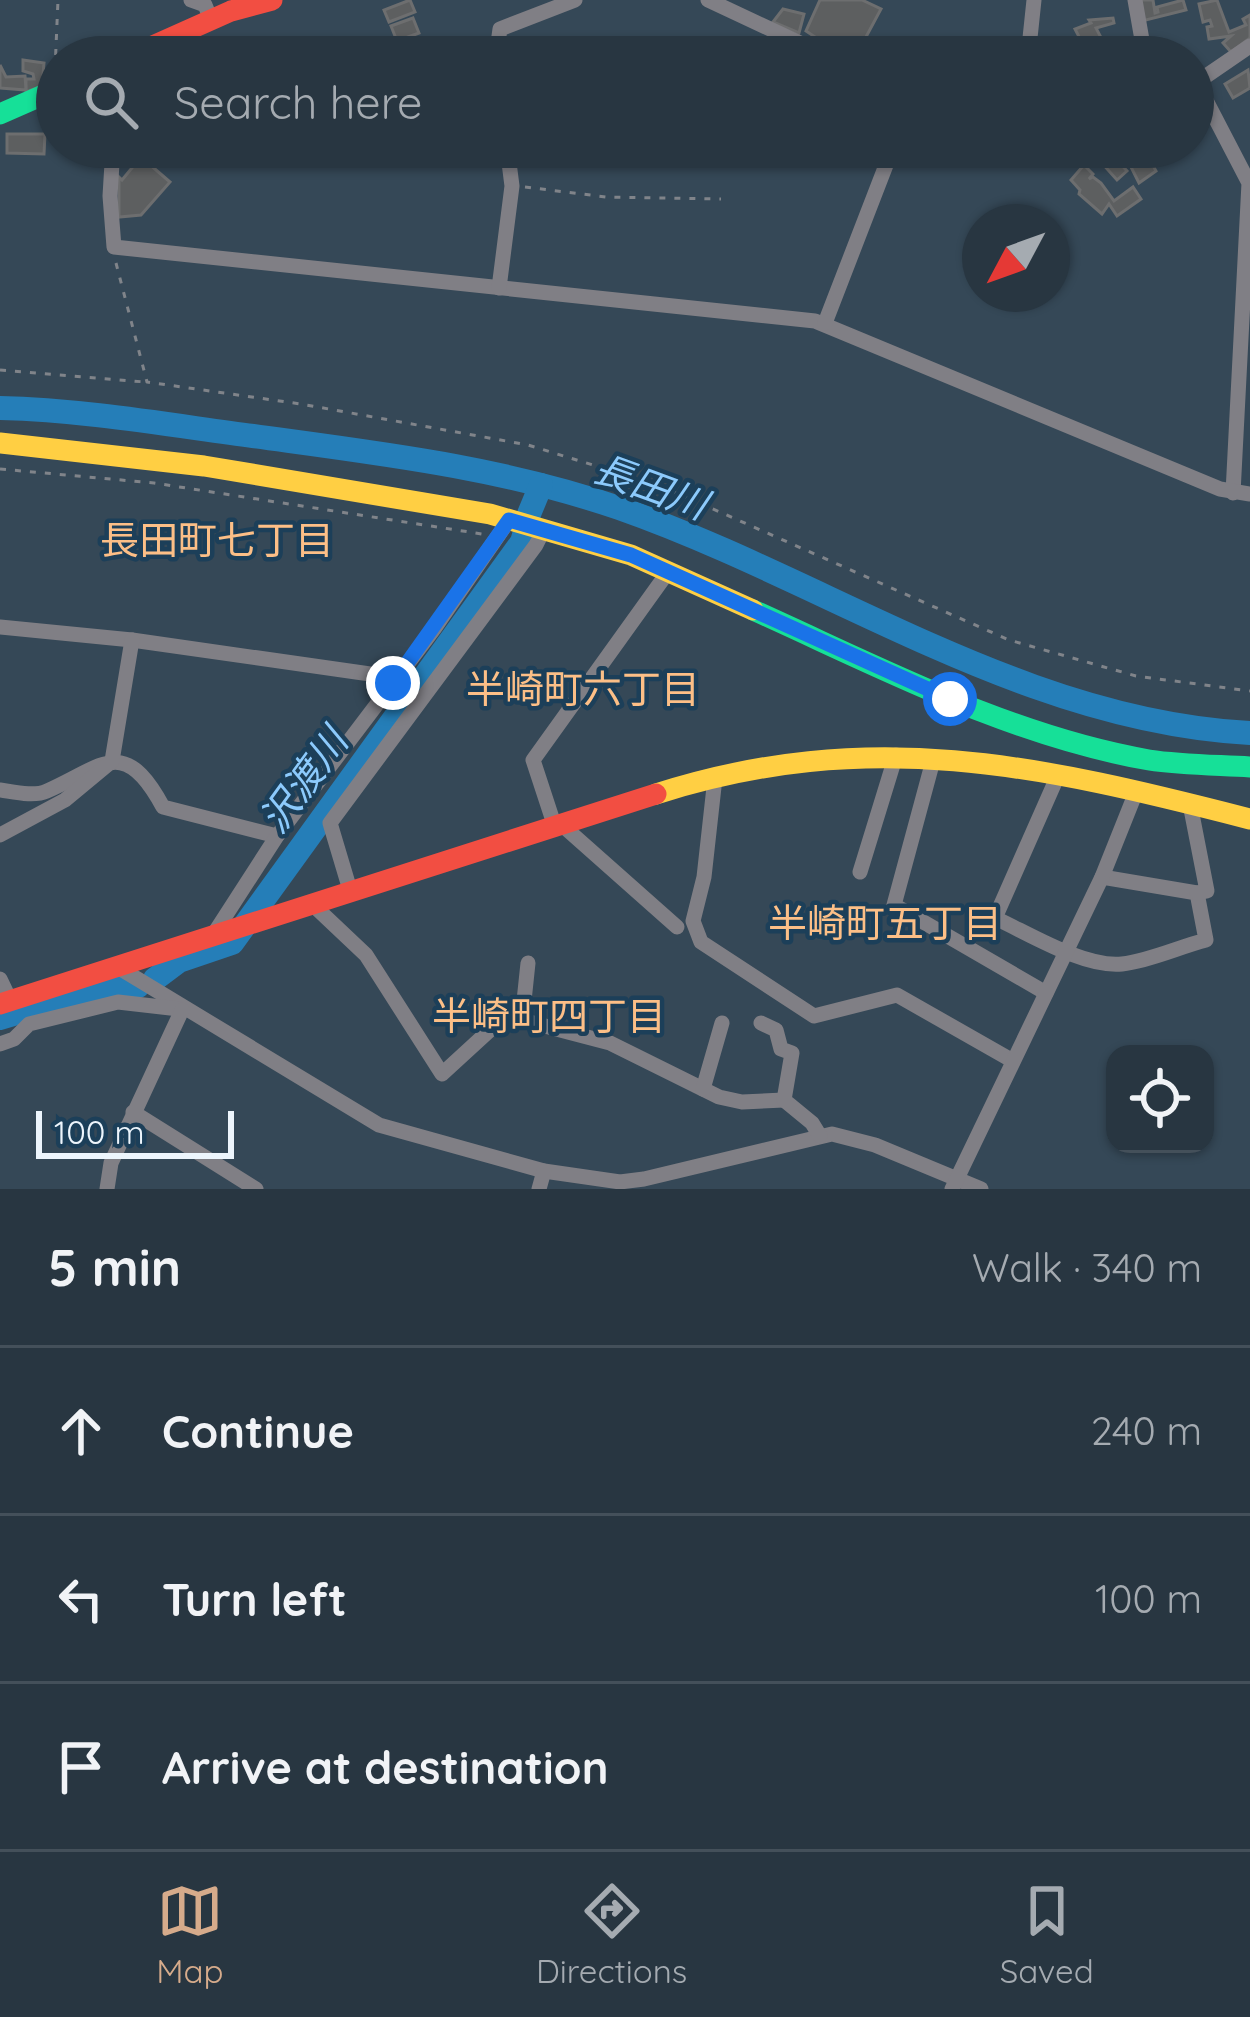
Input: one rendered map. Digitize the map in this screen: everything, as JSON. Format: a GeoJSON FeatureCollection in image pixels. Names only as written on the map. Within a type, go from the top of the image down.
{"type":"FeatureCollection","features":[{"type":"Feature","properties":{"kind":"street"},"geometry":{"type":"LineString","coordinates":[[191,0],[205,4],[212,20]]}},
{"type":"Feature","properties":{"kind":"street"},"geometry":{"type":"LineString","coordinates":[[176,36],[272,0]]}},
{"type":"Feature","properties":{"kind":"street"},"geometry":{"type":"LineString","coordinates":[[499,36],[500,29],[575,0]]}},
{"type":"Feature","properties":{"kind":"street"},"geometry":{"type":"LineString","coordinates":[[709,0],[782,36]]}},
{"type":"Feature","properties":{"kind":"street"},"geometry":{"type":"LineString","coordinates":[[1030,36],[1034,0]]}},
{"type":"Feature","properties":{"kind":"street"},"geometry":{"type":"LineString","coordinates":[[1135,0],[1141,36]]}},
{"type":"Feature","properties":{"kind":"street"},"geometry":{"type":"LineString","coordinates":[[1214,71],[1250,46]]}},
{"type":"Feature","properties":{"kind":"street"},"geometry":{"type":"LineString","coordinates":[[0,114],[36,98]]}},
{"type":"Feature","properties":{"kind":"street"},"geometry":{"type":"LineString","coordinates":[[112,168],[114,248],[825,323],[1242,493],[1249,183],[1214,119]]}},
{"type":"Feature","properties":{"kind":"street"},"geometry":{"type":"LineString","coordinates":[[499,287],[512,186],[510,168]]}},
{"type":"Feature","properties":{"kind":"street"},"geometry":{"type":"LineString","coordinates":[[825,323],[885,168]]}},
{"type":"Feature","properties":{"kind":"street"},"geometry":{"type":"LineString","coordinates":[[0,443],[320,484],[505,528],[544,529],[631,555],[950,699],[1065,739],[1150,760],[1250,767]]}},
{"type":"Feature","properties":{"kind":"street"},"geometry":{"type":"LineString","coordinates":[[234,926],[277,836],[505,528]]}},
{"type":"Feature","properties":{"kind":"street"},"geometry":{"type":"LineString","coordinates":[[350,890],[330,824],[544,529]]}},
{"type":"Feature","properties":{"kind":"street"},"geometry":{"type":"LineString","coordinates":[[668,572],[533,760],[558,826],[677,927]]}},
{"type":"Feature","properties":{"kind":"street"},"geometry":{"type":"LineString","coordinates":[[0,627],[132,640],[377,675],[393,683]]}},
{"type":"Feature","properties":{"kind":"street"},"geometry":{"type":"LineString","coordinates":[[0,835],[65,800],[112,761],[132,640]]}},
{"type":"Feature","properties":{"kind":"street"},"geometry":{"type":"LineString","coordinates":[[860,872],[896,755]]}},
{"type":"Feature","properties":{"kind":"street"},"geometry":{"type":"LineString","coordinates":[[934,757],[894,904],[1046,993]]}},
{"type":"Feature","properties":{"kind":"street"},"geometry":{"type":"LineString","coordinates":[[0,979],[5,1002],[715,778],[797,762],[934,757],[1059,773],[1250,819]]}},
{"type":"Feature","properties":{"kind":"street"},"geometry":{"type":"LineString","coordinates":[[0,790],[43,794],[74,774],[112,761],[144,776],[163,807],[277,836]]}},
{"type":"Feature","properties":{"kind":"street"},"geometry":{"type":"LineString","coordinates":[[1059,773],[994,917],[1067,952],[1122,964],[1206,940],[1197,893]]}},
{"type":"Feature","properties":{"kind":"street"},"geometry":{"type":"LineString","coordinates":[[715,778],[704,877],[693,921],[701,942],[814,1016],[897,995],[1013,1061]]}},
{"type":"Feature","properties":{"kind":"street"},"geometry":{"type":"LineString","coordinates":[[954,1184],[1102,877],[1136,792]]}},
{"type":"Feature","properties":{"kind":"street"},"geometry":{"type":"LineString","coordinates":[[1102,877],[1207,891],[1190,804]]}},
{"type":"Feature","properties":{"kind":"street"},"geometry":{"type":"LineString","coordinates":[[311,903],[366,955],[442,1074],[502,1019],[522,1020],[610,1043],[703,1089],[742,1102],[784,1100],[820,1136]]}},
{"type":"Feature","properties":{"kind":"street"},"geometry":{"type":"LineString","coordinates":[[522,1020],[528,963]]}},
{"type":"Feature","properties":{"kind":"street"},"geometry":{"type":"LineString","coordinates":[[116,966],[379,1125],[544,1171],[620,1182],[644,1179],[832,1134],[875,1144],[954,1184],[981,1189]]}},
{"type":"Feature","properties":{"kind":"street"},"geometry":{"type":"LineString","coordinates":[[0,1044],[14,1039],[28,1024],[118,1002],[182,1010]]}},
{"type":"Feature","properties":{"kind":"street"},"geometry":{"type":"LineString","coordinates":[[107,1189],[111,1163],[182,1010]]}},
{"type":"Feature","properties":{"kind":"street"},"geometry":{"type":"LineString","coordinates":[[703,1089],[722,1023]]}},
{"type":"Feature","properties":{"kind":"street"},"geometry":{"type":"LineString","coordinates":[[760,1023],[776,1030],[781,1049],[792,1053],[784,1100]]}},
{"type":"Feature","properties":{"kind":"street"},"geometry":{"type":"LineString","coordinates":[[133,1112],[256,1189]]}},
{"type":"Feature","properties":{"kind":"street"},"geometry":{"type":"LineString","coordinates":[[539,1189],[544,1171]]}},
{"type":"Feature","properties":{"kind":"path"},"geometry":{"type":"LineString","coordinates":[[55,36],[58,0]]}},
{"type":"Feature","properties":{"kind":"path"},"geometry":{"type":"LineString","coordinates":[[512,186],[606,197],[721,199]]}},
{"type":"Feature","properties":{"kind":"path"},"geometry":{"type":"LineString","coordinates":[[114,248],[147,382]]}},
{"type":"Feature","properties":{"kind":"path"},"geometry":{"type":"LineString","coordinates":[[0,370],[147,382],[528,445],[661,486],[1009,640],[1136,676],[1250,691]]}},
{"type":"Feature","properties":{"kind":"path"},"geometry":{"type":"LineString","coordinates":[[0,469],[154,483],[460,532],[505,528]]}},
{"type":"Feature","properties":{"kind":"building"},"geometry":{"type":"Polygon","coordinates":[[[410,0],[415,12],[389,22],[384,10],[410,0]]]}},
{"type":"Feature","properties":{"kind":"building"},"geometry":{"type":"Polygon","coordinates":[[[820,0],[862,0],[881,9],[867,36],[814,36],[806,31],[820,0]]]}},
{"type":"Feature","properties":{"kind":"building"},"geometry":{"type":"Polygon","coordinates":[[[1138,0],[1153,0],[1155,13],[1157,7],[1183,0],[1186,10],[1142,21],[1138,0]]]}},
{"type":"Feature","properties":{"kind":"building"},"geometry":{"type":"Polygon","coordinates":[[[1217,0],[1229,32],[1246,25],[1243,19],[1250,15],[1250,38],[1231,52],[1223,43],[1231,36],[1208,36],[1207,27],[1212,26],[1210,20],[1203,22],[1199,4],[1217,0]]]}},
{"type":"Feature","properties":{"kind":"building"},"geometry":{"type":"Polygon","coordinates":[[[783,9],[804,14],[799,33],[773,22],[783,9]]]}},
{"type":"Feature","properties":{"kind":"building"},"geometry":{"type":"Polygon","coordinates":[[[413,18],[419,33],[395,36],[391,26],[413,18]]]}},
{"type":"Feature","properties":{"kind":"building"},"geometry":{"type":"Polygon","coordinates":[[[1113,18],[1114,23],[1096,28],[1100,36],[1079,36],[1075,29],[1091,23],[1089,20],[1113,18]]]}},
{"type":"Feature","properties":{"kind":"building"},"geometry":{"type":"Polygon","coordinates":[[[23,60],[36,62],[36,88],[26,92],[26,79],[34,79],[23,71],[23,60]]]}},
{"type":"Feature","properties":{"kind":"building"},"geometry":{"type":"Polygon","coordinates":[[[0,65],[6,77],[25,76],[26,90],[0,88],[0,65]]]}},
{"type":"Feature","properties":{"kind":"building"},"geometry":{"type":"Polygon","coordinates":[[[1248,70],[1250,88],[1233,98],[1225,84],[1248,70]]]}},
{"type":"Feature","properties":{"kind":"building"},"geometry":{"type":"Polygon","coordinates":[[[7,134],[36,134],[36,154],[7,153],[7,134]]]}},
{"type":"Feature","properties":{"kind":"building"},"geometry":{"type":"Polygon","coordinates":[[[132,168],[154,168],[170,182],[141,215],[119,217],[119,177],[122,180],[132,168]]]}},
{"type":"Feature","properties":{"kind":"building"},"geometry":{"type":"Polygon","coordinates":[[[1087,168],[1093,174],[1089,179],[1101,183],[1114,201],[1133,187],[1141,199],[1117,216],[1109,204],[1102,214],[1071,180],[1087,168]]]}},
{"type":"Feature","properties":{"kind":"building"},"geometry":{"type":"Polygon","coordinates":[[[1106,168],[1127,171],[1117,180],[1106,168]]]}},
{"type":"Feature","properties":{"kind":"building"},"geometry":{"type":"Polygon","coordinates":[[[1132,168],[1154,168],[1156,171],[1139,183],[1132,168]]]}},
{"type":"Feature","properties":{"kind":"waterway","name":"長田川"},"geometry":{"type":"LineString","coordinates":[[0,408],[96,415],[346,449],[529,482],[619,508],[697,538],[1006,676],[1085,703],[1166,723],[1250,733]]}},
{"type":"Feature","properties":{"kind":"waterway","name":"沢渡川"},"geometry":{"type":"LineString","coordinates":[[529,514],[541,485]]}},
{"type":"Feature","properties":{"kind":"waterway","name":"沢渡川"},"geometry":{"type":"LineString","coordinates":[[155,979],[179,961],[232,943],[525,532]]}},
{"type":"Feature","properties":{"kind":"waterway","name":"沢渡川"},"geometry":{"type":"LineString","coordinates":[[0,1018],[94,990],[138,986]]}},
{"type":"Feature","properties":{"kind":"traffic: fast"},"geometry":{"type":"LineString","coordinates":[[0,114],[36,98]]}},
{"type":"Feature","properties":{"kind":"traffic: fast"},"geometry":{"type":"LineString","coordinates":[[753,610],[946,697],[1046,734],[1149,760],[1250,767]]}},
{"type":"Feature","properties":{"kind":"traffic: slow"},"geometry":{"type":"LineString","coordinates":[[0,443],[204,466],[490,514],[631,555],[753,610]]}},
{"type":"Feature","properties":{"kind":"traffic: slow"},"geometry":{"type":"LineString","coordinates":[[656,794],[734,773],[809,762],[954,761],[1099,783],[1250,819]]}},
{"type":"Feature","properties":{"kind":"traffic: jam"},"geometry":{"type":"LineString","coordinates":[[175,36],[231,11],[272,0]]}},
{"type":"Feature","properties":{"kind":"traffic: jam"},"geometry":{"type":"LineString","coordinates":[[0,1004],[656,794]]}},
{"type":"Feature","properties":{"kind":"district","name":"長田町七丁目"},"geometry":{"type":"Point","coordinates":[217,539]}},
{"type":"Feature","properties":{"kind":"district","name":"半崎町六丁目"},"geometry":{"type":"Point","coordinates":[583,688]}},
{"type":"Feature","properties":{"kind":"district","name":"半崎町五丁目"},"geometry":{"type":"Point","coordinates":[885,922]}},
{"type":"Feature","properties":{"kind":"district","name":"半崎町四丁目"},"geometry":{"type":"Point","coordinates":[549,1015]}},
{"type":"Feature","properties":{"kind":"route"},"geometry":{"type":"LineString","coordinates":[[393,683],[509,520],[631,555],[950,699]]}}]}
